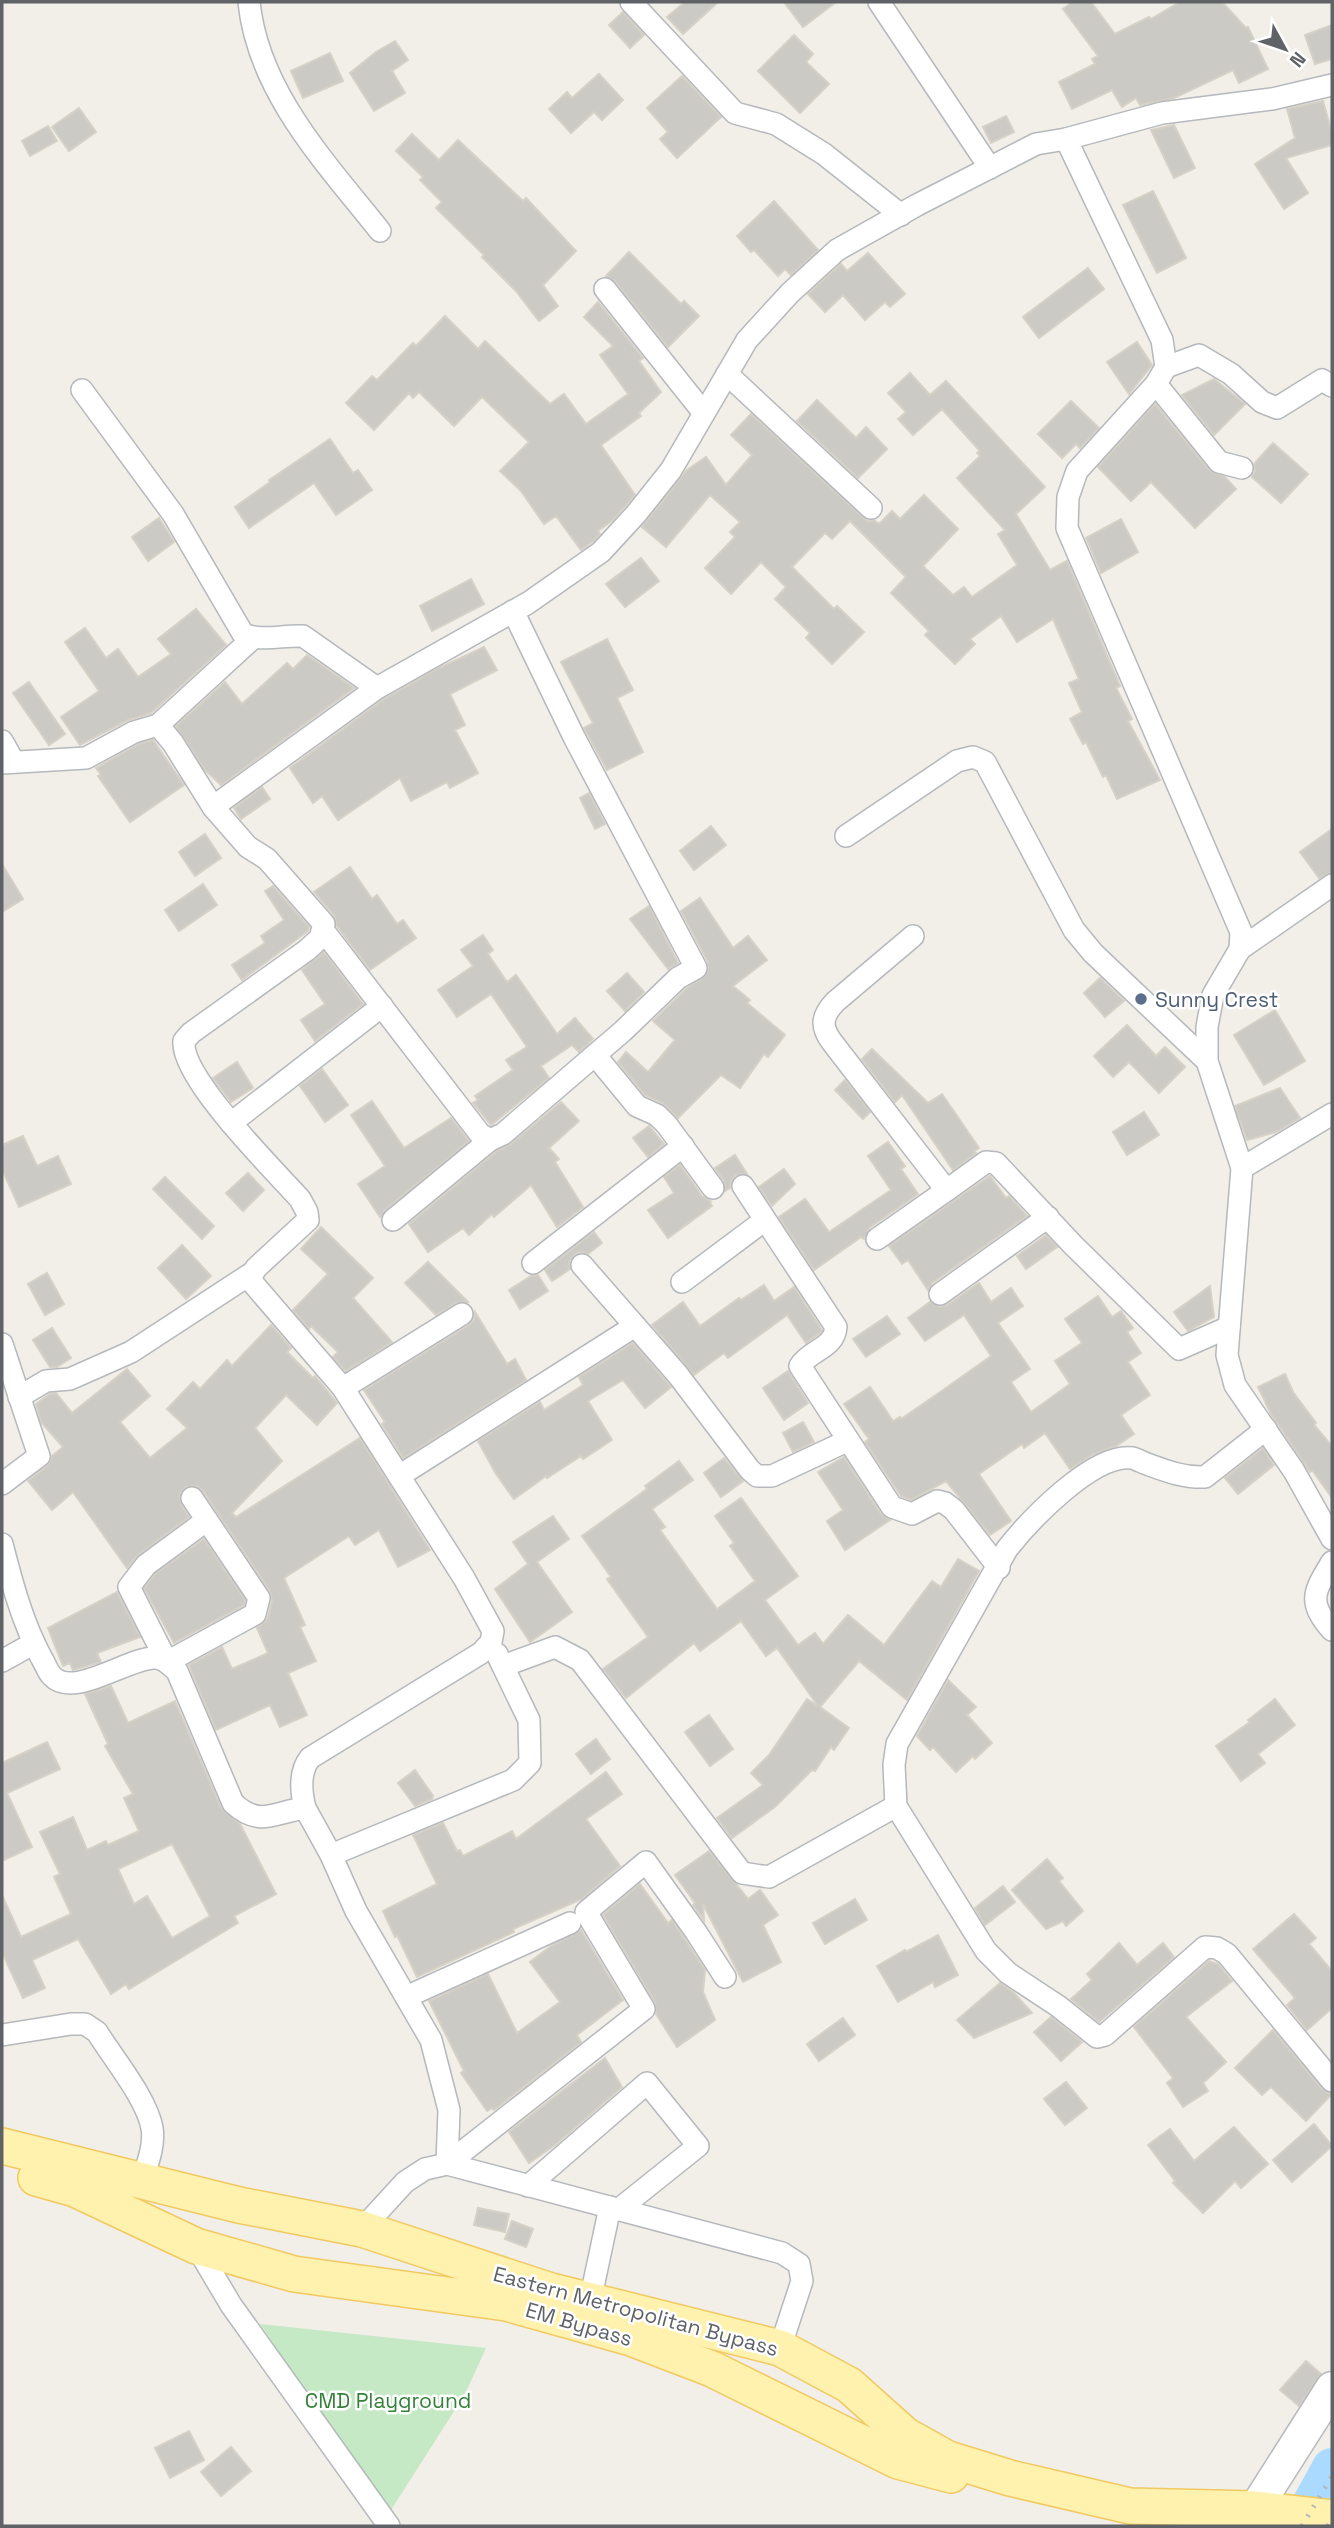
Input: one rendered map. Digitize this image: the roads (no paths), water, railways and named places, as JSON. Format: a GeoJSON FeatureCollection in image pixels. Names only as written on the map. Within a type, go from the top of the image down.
{"type":"FeatureCollection","features":[{"type":"Feature","properties":{"kind":"main road","name":"Eastern Metropolitan Bypass"},"geometry":{"type":"LineString","coordinates":[[2,2146],[239,2206],[362,2228],[547,2302],[590,2301],[780,2348],[849,2385],[905,2435],[948,2459],[1010,2477],[1130,2506],[1253,2518],[1289,2512],[1332,2518]]}},
{"type":"Feature","properties":{"kind":"main road","name":"EM Bypass"},"geometry":{"type":"LineString","coordinates":[[2,2169],[75,2189],[196,2246],[293,2274],[506,2303],[547,2302],[712,2369],[898,2461],[1144,2526]]}},
{"type":"Feature","properties":{"kind":"main road"},"geometry":{"type":"LineString","coordinates":[[1253,2518],[1332,2388]]}},
{"type":"Feature","properties":{"kind":"street"},"geometry":{"type":"LineString","coordinates":[[249,2],[251,20],[263,62],[300,131],[380,231]]}},
{"type":"Feature","properties":{"kind":"street"},"geometry":{"type":"LineString","coordinates":[[631,2],[735,113],[776,124],[833,161],[901,215]]}},
{"type":"Feature","properties":{"kind":"street"},"geometry":{"type":"LineString","coordinates":[[879,2],[990,168]]}},
{"type":"Feature","properties":{"kind":"street"},"geometry":{"type":"LineString","coordinates":[[213,807],[377,688],[513,611],[601,552],[671,470],[747,340],[790,293],[836,250],[1037,144],[1066,139],[1162,113],[1272,99],[1332,85]]}},
{"type":"Feature","properties":{"kind":"street"},"geometry":{"type":"LineString","coordinates":[[1066,139],[1162,340],[1161,375],[1219,462],[1242,468]]}},
{"type":"Feature","properties":{"kind":"street"},"geometry":{"type":"LineString","coordinates":[[605,289],[704,412]]}},
{"type":"Feature","properties":{"kind":"street"},"geometry":{"type":"LineString","coordinates":[[1240,949],[1241,932],[1067,528],[1068,498],[1077,471],[1161,375],[1199,355],[1231,374],[1262,402],[1277,408],[1322,380],[1332,386]]}},
{"type":"Feature","properties":{"kind":"street"},"geometry":{"type":"LineString","coordinates":[[727,374],[871,508]]}},
{"type":"Feature","properties":{"kind":"street"},"geometry":{"type":"LineString","coordinates":[[82,390],[173,514],[243,635],[253,638],[303,636],[377,688]]}},
{"type":"Feature","properties":{"kind":"street"},"geometry":{"type":"LineString","coordinates":[[393,1220],[490,1140],[503,1134],[595,1055],[678,978],[696,968],[574,737],[513,611]]}},
{"type":"Feature","properties":{"kind":"street"},"geometry":{"type":"LineString","coordinates":[[2,741],[8,763],[86,758],[134,732],[158,725],[253,638]]}},
{"type":"Feature","properties":{"kind":"street"},"geometry":{"type":"LineString","coordinates":[[19,1397],[46,1381],[70,1379],[131,1352],[252,1273],[308,1220],[300,1199],[230,1123],[189,1065],[184,1054],[184,1041],[191,1033],[307,950],[320,938],[324,924],[267,859],[238,837],[213,807],[173,743],[158,725]]}},
{"type":"Feature","properties":{"kind":"street"},"geometry":{"type":"LineString","coordinates":[[846,836],[957,761],[973,757],[985,762],[1074,930],[1093,953],[1207,1061]]}},
{"type":"Feature","properties":{"kind":"street"},"geometry":{"type":"LineString","coordinates":[[1332,885],[1240,949],[1213,995],[1207,1027],[1207,1061],[1242,1168],[1227,1355],[1235,1385],[1294,1471],[1332,1539]]}},
{"type":"Feature","properties":{"kind":"street"},"geometry":{"type":"LineString","coordinates":[[323,930],[480,1134],[490,1140]]}},
{"type":"Feature","properties":{"kind":"street"},"geometry":{"type":"LineString","coordinates":[[913,936],[835,1002],[825,1013],[822,1025],[832,1042],[947,1190]]}},
{"type":"Feature","properties":{"kind":"street"},"geometry":{"type":"LineString","coordinates":[[230,1123],[382,1006]]}},
{"type":"Feature","properties":{"kind":"street"},"geometry":{"type":"LineString","coordinates":[[595,1055],[637,1106],[657,1115],[713,1188]]}},
{"type":"Feature","properties":{"kind":"street"},"geometry":{"type":"LineString","coordinates":[[1242,1168],[1332,1114]]}},
{"type":"Feature","properties":{"kind":"street"},"geometry":{"type":"LineString","coordinates":[[533,1263],[683,1146]]}},
{"type":"Feature","properties":{"kind":"street"},"geometry":{"type":"LineString","coordinates":[[877,1238],[986,1162],[996,1163],[1179,1349],[1229,1327]]}},
{"type":"Feature","properties":{"kind":"street"},"geometry":{"type":"LineString","coordinates":[[743,1186],[836,1327],[835,1337],[829,1344],[805,1358],[800,1366],[891,1507],[912,1514],[937,1501],[945,1503],[954,1510],[999,1568]]}},
{"type":"Feature","properties":{"kind":"street"},"geometry":{"type":"LineString","coordinates":[[940,1294],[1048,1217]]}},
{"type":"Feature","properties":{"kind":"street"},"geometry":{"type":"LineString","coordinates":[[682,1283],[765,1220]]}},
{"type":"Feature","properties":{"kind":"street"},"geometry":{"type":"LineString","coordinates":[[582,1265],[757,1476],[772,1476],[848,1441]]}},
{"type":"Feature","properties":{"kind":"street"},"geometry":{"type":"LineString","coordinates":[[252,1273],[254,1287],[342,1388],[464,1578],[493,1631],[491,1642],[481,1653],[310,1758],[303,1766],[305,1808],[331,1855],[356,1912],[431,2040],[449,2110],[447,2164]]}},
{"type":"Feature","properties":{"kind":"street"},"geometry":{"type":"LineString","coordinates":[[342,1388],[461,1314]]}},
{"type":"Feature","properties":{"kind":"street"},"geometry":{"type":"LineString","coordinates":[[399,1476],[635,1326]]}},
{"type":"Feature","properties":{"kind":"street"},"geometry":{"type":"LineString","coordinates":[[2,1344],[38,1456],[2,1484]]}},
{"type":"Feature","properties":{"kind":"street"},"geometry":{"type":"LineString","coordinates":[[1266,1429],[1205,1477],[1178,1475],[1131,1458],[1111,1462],[1072,1484],[1021,1532],[1007,1549],[999,1568],[897,1744],[894,1765],[896,1806],[986,1951],[1008,1973],[1058,2006],[1090,2033],[1105,2035],[1205,1947],[1217,1948],[1227,1954],[1332,2081]]}},
{"type":"Feature","properties":{"kind":"street"},"geometry":{"type":"LineString","coordinates":[[167,1662],[255,1614],[259,1598],[192,1498]]}},
{"type":"Feature","properties":{"kind":"street"},"geometry":{"type":"LineString","coordinates":[[167,1662],[129,1587],[146,1565],[207,1520]]}},
{"type":"Feature","properties":{"kind":"street"},"geometry":{"type":"LineString","coordinates":[[2,1544],[16,1598],[34,1643],[53,1677],[69,1684],[141,1660],[156,1657],[167,1662],[177,1671],[233,1803],[245,1814],[263,1819],[289,1810],[305,1808]]}},
{"type":"Feature","properties":{"kind":"street"},"geometry":{"type":"LineString","coordinates":[[1332,1562],[1315,1590],[1315,1604],[1321,1618],[1332,1630]]}},
{"type":"Feature","properties":{"kind":"street"},"geometry":{"type":"LineString","coordinates":[[331,1855],[513,1780],[530,1763],[529,1720],[491,1642]]}},
{"type":"Feature","properties":{"kind":"street"},"geometry":{"type":"LineString","coordinates":[[2,1661],[34,1643]]}},
{"type":"Feature","properties":{"kind":"street"},"geometry":{"type":"LineString","coordinates":[[503,1666],[555,1647],[580,1660],[742,1873],[769,1877],[896,1806]]}},
{"type":"Feature","properties":{"kind":"street"},"geometry":{"type":"LineString","coordinates":[[362,2228],[405,2182],[425,2169],[447,2164],[644,2009],[586,1912],[646,1863],[696,1932],[724,1977]]}},
{"type":"Feature","properties":{"kind":"street"},"geometry":{"type":"LineString","coordinates":[[406,1997],[570,1923]]}},
{"type":"Feature","properties":{"kind":"street"},"geometry":{"type":"LineString","coordinates":[[2,2035],[71,2024],[85,2024],[97,2032],[146,2108],[153,2129],[151,2152],[142,2181]]}},
{"type":"Feature","properties":{"kind":"street"},"geometry":{"type":"LineString","coordinates":[[528,2186],[648,2083],[698,2146],[614,2208],[590,2301]]}},
{"type":"Feature","properties":{"kind":"street"},"geometry":{"type":"LineString","coordinates":[[447,2164],[782,2253],[799,2264],[802,2281],[780,2348]]}},
{"type":"Feature","properties":{"kind":"street"},"geometry":{"type":"LineString","coordinates":[[196,2246],[232,2305],[389,2526]]}},
{"type":"Feature","properties":{"kind":"waterway"},"geometry":{"type":"LineString","coordinates":[[1300,2526],[1332,2468]]}},
{"type":"Feature","properties":{"kind":"railway"},"geometry":{"type":"LineString","coordinates":[[1302,2526],[1332,2476]]}},
{"type":"Feature","properties":{"kind":"railway"},"geometry":{"type":"LineString","coordinates":[[1328,2526],[1332,2519]]}},
{"type":"Feature","properties":{"kind":"place","name":"Sunny Crest"},"geometry":{"type":"Point","coordinates":[1141,999]}},
{"type":"Feature","properties":{"kind":"park label","name":"CMD Playground"},"geometry":{"type":"Point","coordinates":[388,2400]}}]}
